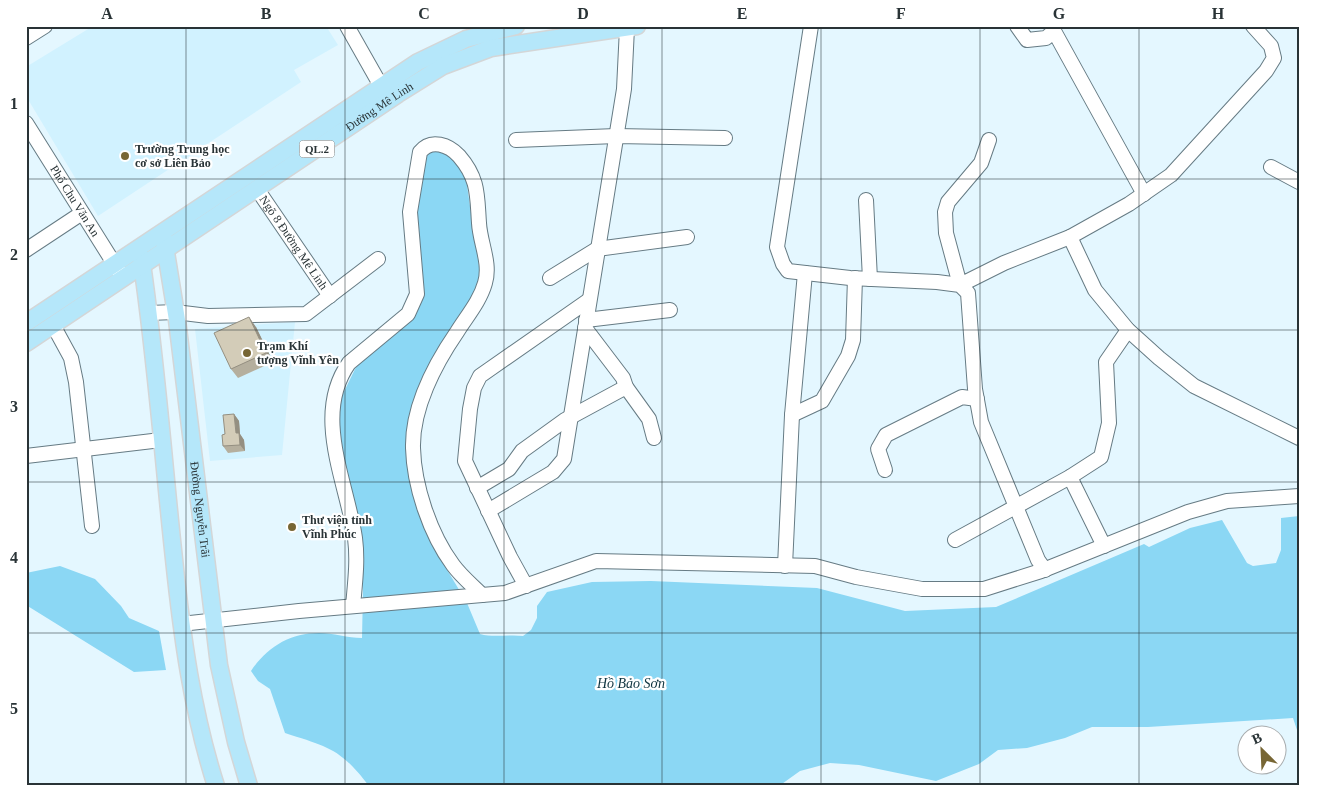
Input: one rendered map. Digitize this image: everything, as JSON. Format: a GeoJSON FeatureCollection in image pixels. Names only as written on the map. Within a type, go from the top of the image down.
{"type":"FeatureCollection","features":[{"type":"Feature","properties":{"kind":"main road","name":"Đường Mê Linh"},"geometry":{"type":"LineString","coordinates":[[26,323],[381,86],[441,49],[466,39],[508,27]]}},
{"type":"Feature","properties":{"kind":"main road","name":"Đường Mê Linh"},"geometry":{"type":"LineString","coordinates":[[26,343],[443,66],[491,48],[561,32],[632,27]]}},
{"type":"Feature","properties":{"kind":"main road","name":"Đường Nguyễn Trãi"},"geometry":{"type":"LineString","coordinates":[[163,232],[175,312],[212,622],[224,692],[249,786]]}},
{"type":"Feature","properties":{"kind":"main road"},"geometry":{"type":"LineString","coordinates":[[140,247],[149,313],[181,624],[198,725],[216,786]]}},
{"type":"Feature","properties":{"kind":"street"},"geometry":{"type":"LineString","coordinates":[[26,38],[46,26]]}},
{"type":"Feature","properties":{"kind":"street"},"geometry":{"type":"LineString","coordinates":[[810,26],[778,247],[783,264],[788,271],[855,278],[960,285],[1004,263],[1070,237],[1144,194],[1171,175],[1266,71],[1274,58],[1271,46],[1253,26]]}},
{"type":"Feature","properties":{"kind":"street"},"geometry":{"type":"LineString","coordinates":[[1017,26],[1027,40],[1046,38],[1054,31],[1144,194]]}},
{"type":"Feature","properties":{"kind":"street"},"geometry":{"type":"LineString","coordinates":[[488,511],[553,472],[564,459],[624,88],[632,27]]}},
{"type":"Feature","properties":{"kind":"street"},"geometry":{"type":"LineString","coordinates":[[351,28],[381,86]]}},
{"type":"Feature","properties":{"kind":"street","name":"Phố Chu Văn An"},"geometry":{"type":"LineString","coordinates":[[28,131],[124,279]]}},
{"type":"Feature","properties":{"kind":"street"},"geometry":{"type":"LineString","coordinates":[[516,140],[616,136],[725,138]]}},
{"type":"Feature","properties":{"kind":"street"},"geometry":{"type":"LineString","coordinates":[[989,140],[981,162],[948,202],[945,212],[946,233],[960,285],[968,293],[977,399],[981,422],[1038,560],[1045,570]]}},
{"type":"Feature","properties":{"kind":"street"},"geometry":{"type":"LineString","coordinates":[[355,606],[357,567],[355,538],[333,431],[332,412],[342,373],[350,363],[408,314],[413,307],[417,294],[410,212],[420,152],[424,148],[436,144],[455,152],[475,182],[478,191],[479,228],[487,273],[486,283],[476,304],[452,340],[426,391],[415,424],[413,450],[420,490],[435,531],[454,567],[478,595]]}},
{"type":"Feature","properties":{"kind":"street"},"geometry":{"type":"LineString","coordinates":[[1271,167],[1299,182]]}},
{"type":"Feature","properties":{"kind":"street","name":"Ngõ 8 Đường Mê Linh"},"geometry":{"type":"LineString","coordinates":[[257,189],[330,296]]}},
{"type":"Feature","properties":{"kind":"street"},"geometry":{"type":"LineString","coordinates":[[866,200],[870,279]]}},
{"type":"Feature","properties":{"kind":"street"},"geometry":{"type":"LineString","coordinates":[[26,250],[82,213]]}},
{"type":"Feature","properties":{"kind":"street"},"geometry":{"type":"LineString","coordinates":[[550,278],[597,249],[687,237]]}},
{"type":"Feature","properties":{"kind":"street"},"geometry":{"type":"LineString","coordinates":[[1070,237],[1095,290],[1128,330],[1194,386],[1299,438]]}},
{"type":"Feature","properties":{"kind":"street"},"geometry":{"type":"LineString","coordinates":[[149,313],[175,312],[208,316],[306,314],[378,259]]}},
{"type":"Feature","properties":{"kind":"street"},"geometry":{"type":"LineString","coordinates":[[785,566],[792,415],[805,273]]}},
{"type":"Feature","properties":{"kind":"street"},"geometry":{"type":"LineString","coordinates":[[792,415],[822,401],[848,356],[853,340],[855,278]]}},
{"type":"Feature","properties":{"kind":"street"},"geometry":{"type":"LineString","coordinates":[[526,586],[510,557],[465,462],[470,410],[478,379],[590,300]]}},
{"type":"Feature","properties":{"kind":"street"},"geometry":{"type":"LineString","coordinates":[[586,324],[670,310]]}},
{"type":"Feature","properties":{"kind":"street"},"geometry":{"type":"LineString","coordinates":[[586,324],[649,419],[654,438]]}},
{"type":"Feature","properties":{"kind":"street"},"geometry":{"type":"LineString","coordinates":[[53,326],[71,358],[76,382],[92,526]]}},
{"type":"Feature","properties":{"kind":"street"},"geometry":{"type":"LineString","coordinates":[[955,540],[1070,478],[1101,457],[1109,423],[1106,362],[1128,330]]}},
{"type":"Feature","properties":{"kind":"street"},"geometry":{"type":"LineString","coordinates":[[477,488],[509,469],[522,451],[572,416],[626,387]]}},
{"type":"Feature","properties":{"kind":"street"},"geometry":{"type":"LineString","coordinates":[[885,470],[878,449],[886,435],[962,397],[977,399]]}},
{"type":"Feature","properties":{"kind":"street"},"geometry":{"type":"LineString","coordinates":[[26,456],[161,440]]}},
{"type":"Feature","properties":{"kind":"street"},"geometry":{"type":"LineString","coordinates":[[1070,478],[1104,546]]}},
{"type":"Feature","properties":{"kind":"street"},"geometry":{"type":"LineString","coordinates":[[181,624],[506,593],[596,561],[815,566],[856,577],[922,589],[984,589],[1045,570],[1188,512],[1227,501],[1299,496]]}},
{"type":"Feature","properties":{"kind":"shaded area","name":"Trường Trung học cơ sở Liên Bảo"},"geometry":{"type":"Polygon","coordinates":[[[93,26],[326,26],[338,45],[294,70],[301,82],[98,216],[26,96],[26,67],[93,26]]]}},
{"type":"Feature","properties":{"kind":"shaded area"},"geometry":{"type":"Polygon","coordinates":[[[295,322],[282,455],[210,461],[195,329],[295,322]]]}},
{"type":"Feature","properties":{"kind":"water","name":"Hồ Bảo Sơn"},"geometry":{"type":"Polygon","coordinates":[[[433,149],[450,154],[465,172],[481,280],[471,305],[414,403],[417,496],[437,553],[467,603],[480,634],[523,636],[531,630],[537,618],[537,606],[547,592],[592,582],[651,581],[817,588],[905,611],[996,607],[1144,544],[1149,547],[1190,528],[1222,520],[1247,563],[1253,566],[1276,563],[1281,550],[1281,518],[1299,516],[1299,736],[1293,718],[1148,727],[1092,727],[1065,738],[1027,748],[998,750],[979,764],[936,781],[859,765],[830,763],[800,771],[779,786],[369,786],[350,764],[332,750],[285,733],[270,689],[258,681],[251,671],[257,662],[272,648],[298,636],[319,633],[362,638],[363,591],[360,543],[340,443],[339,402],[357,365],[421,301],[414,212],[423,157],[433,149]]]}},
{"type":"Feature","properties":{"kind":"water"},"geometry":{"type":"Polygon","coordinates":[[[60,566],[95,579],[121,606],[129,618],[159,631],[166,670],[134,672],[26,605],[26,573],[60,566]]]}},
{"type":"Feature","properties":{"kind":"building","name":"Trạm Khí tượng Vĩnh Yên"},"geometry":{"type":"Polygon","coordinates":[[[249,317],[266,353],[231,369],[214,333],[249,317]]]}},
{"type":"Feature","properties":{"kind":"building"},"geometry":{"type":"Polygon","coordinates":[[[234,414],[236,433],[239,433],[240,445],[223,446],[222,435],[225,434],[223,415],[234,414]]]}},
{"type":"Feature","properties":{"kind":"place","name":"Trường Trung học cơ sở Liên Bảo"},"geometry":{"type":"Point","coordinates":[125,156]}},
{"type":"Feature","properties":{"kind":"place","name":"Trạm Khí tượng Vĩnh Yên"},"geometry":{"type":"Point","coordinates":[247,353]}},
{"type":"Feature","properties":{"kind":"place","name":"Thư viện tỉnh Vĩnh Phúc"},"geometry":{"type":"Point","coordinates":[292,527]}}]}
